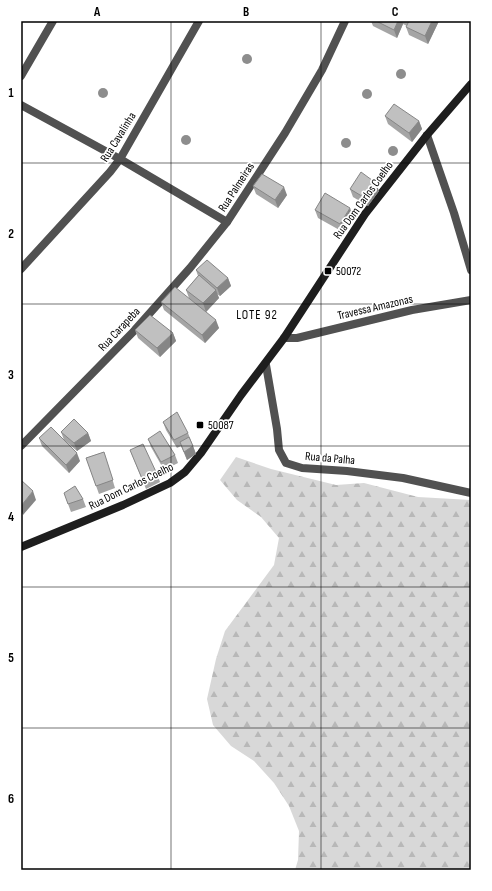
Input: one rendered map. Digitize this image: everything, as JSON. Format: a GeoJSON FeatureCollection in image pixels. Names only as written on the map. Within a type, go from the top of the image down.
{"type":"FeatureCollection","features":[{"type":"Feature","properties":{"kind":"street"},"geometry":{"type":"LineString","coordinates":[[21,76],[53,21]]}},
{"type":"Feature","properties":{"kind":"street","name":"Rua Cavalinha"},"geometry":{"type":"LineString","coordinates":[[21,269],[48,241],[120,159],[199,21]]}},
{"type":"Feature","properties":{"kind":"street","name":"Rua Palmeiras"},"geometry":{"type":"LineString","coordinates":[[21,105],[120,159],[227,222],[285,133],[322,70],[345,21]]}},
{"type":"Feature","properties":{"kind":"street","name":"Rua Dom Carlos Coelho"},"geometry":{"type":"LineString","coordinates":[[21,547],[123,505],[170,483],[190,467],[241,395],[266,365],[365,214],[427,135],[471,84]]}},
{"type":"Feature","properties":{"kind":"street"},"geometry":{"type":"LineString","coordinates":[[427,135],[454,213],[471,270]]}},
{"type":"Feature","properties":{"kind":"street","name":"Rua Carapeba"},"geometry":{"type":"LineString","coordinates":[[21,446],[133,332],[190,268],[227,222]]}},
{"type":"Feature","properties":{"kind":"street","name":"Travessa Amazonas"},"geometry":{"type":"LineString","coordinates":[[284,338],[297,338],[412,310],[471,300]]}},
{"type":"Feature","properties":{"kind":"street","name":"Rua da Palha"},"geometry":{"type":"LineString","coordinates":[[266,365],[279,450],[286,463],[302,468],[347,471],[403,478],[471,493]]}},
{"type":"Feature","properties":{"kind":"green space"},"geometry":{"type":"Polygon","coordinates":[[[236,457],[271,469],[336,485],[364,483],[418,497],[471,500],[471,870],[295,870],[298,860],[299,831],[289,806],[274,783],[254,761],[231,746],[213,725],[207,699],[216,659],[225,631],[274,565],[279,538],[261,517],[237,500],[220,480],[236,457]]]}},
{"type":"Feature","properties":{"kind":"building"},"geometry":{"type":"Polygon","coordinates":[[[376,21],[398,21],[394,30],[376,21]]]}},
{"type":"Feature","properties":{"kind":"building"},"geometry":{"type":"Polygon","coordinates":[[[409,21],[432,21],[425,36],[406,27],[409,21]]]}},
{"type":"Feature","properties":{"kind":"building"},"geometry":{"type":"Polygon","coordinates":[[[394,104],[419,121],[409,133],[385,116],[394,104]]]}},
{"type":"Feature","properties":{"kind":"building"},"geometry":{"type":"Polygon","coordinates":[[[361,172],[376,183],[365,198],[350,189],[361,172]]]}},
{"type":"Feature","properties":{"kind":"building"},"geometry":{"type":"Polygon","coordinates":[[[262,174],[284,187],[275,200],[253,186],[262,174]]]}},
{"type":"Feature","properties":{"kind":"building"},"geometry":{"type":"Polygon","coordinates":[[[325,193],[350,208],[340,224],[315,210],[325,193]]]}},
{"type":"Feature","properties":{"kind":"building"},"geometry":{"type":"Polygon","coordinates":[[[207,260],[228,278],[217,288],[196,270],[207,260]]]}},
{"type":"Feature","properties":{"kind":"building"},"geometry":{"type":"Polygon","coordinates":[[[199,275],[216,290],[203,303],[186,290],[199,275]]]}},
{"type":"Feature","properties":{"kind":"building"},"geometry":{"type":"Polygon","coordinates":[[[175,287],[216,320],[202,335],[161,302],[175,287]]]}},
{"type":"Feature","properties":{"kind":"building"},"geometry":{"type":"Polygon","coordinates":[[[150,315],[173,333],[157,348],[135,330],[150,315]]]}},
{"type":"Feature","properties":{"kind":"building"},"geometry":{"type":"Polygon","coordinates":[[[177,412],[188,433],[174,440],[163,422],[177,412]]]}},
{"type":"Feature","properties":{"kind":"building"},"geometry":{"type":"Polygon","coordinates":[[[74,419],[88,433],[74,443],[61,432],[74,419]]]}},
{"type":"Feature","properties":{"kind":"building"},"geometry":{"type":"Polygon","coordinates":[[[51,427],[77,453],[66,465],[39,438],[51,427]]]}},
{"type":"Feature","properties":{"kind":"building"},"geometry":{"type":"Polygon","coordinates":[[[160,431],[175,455],[161,462],[148,439],[160,431]]]}},
{"type":"Feature","properties":{"kind":"building"},"geometry":{"type":"Polygon","coordinates":[[[189,437],[193,446],[184,452],[180,442],[189,437]]]}},
{"type":"Feature","properties":{"kind":"building"},"geometry":{"type":"Polygon","coordinates":[[[143,444],[157,474],[143,481],[130,450],[143,444]]]}},
{"type":"Feature","properties":{"kind":"building"},"geometry":{"type":"Polygon","coordinates":[[[104,452],[113,480],[96,486],[86,458],[104,452]]]}},
{"type":"Feature","properties":{"kind":"building"},"geometry":{"type":"Polygon","coordinates":[[[21,480],[33,491],[21,506],[21,480]]]}},
{"type":"Feature","properties":{"kind":"building"},"geometry":{"type":"Polygon","coordinates":[[[75,486],[83,499],[68,504],[64,493],[75,486]]]}},
{"type":"Feature","properties":{"kind":"place","name":"50072"},"geometry":{"type":"Point","coordinates":[328,271]}},
{"type":"Feature","properties":{"kind":"place","name":"50087"},"geometry":{"type":"Point","coordinates":[200,425]}},
{"type":"Feature","properties":{"kind":"district","name":"LOTE 92"},"geometry":{"type":"Point","coordinates":[257,314]}}]}
